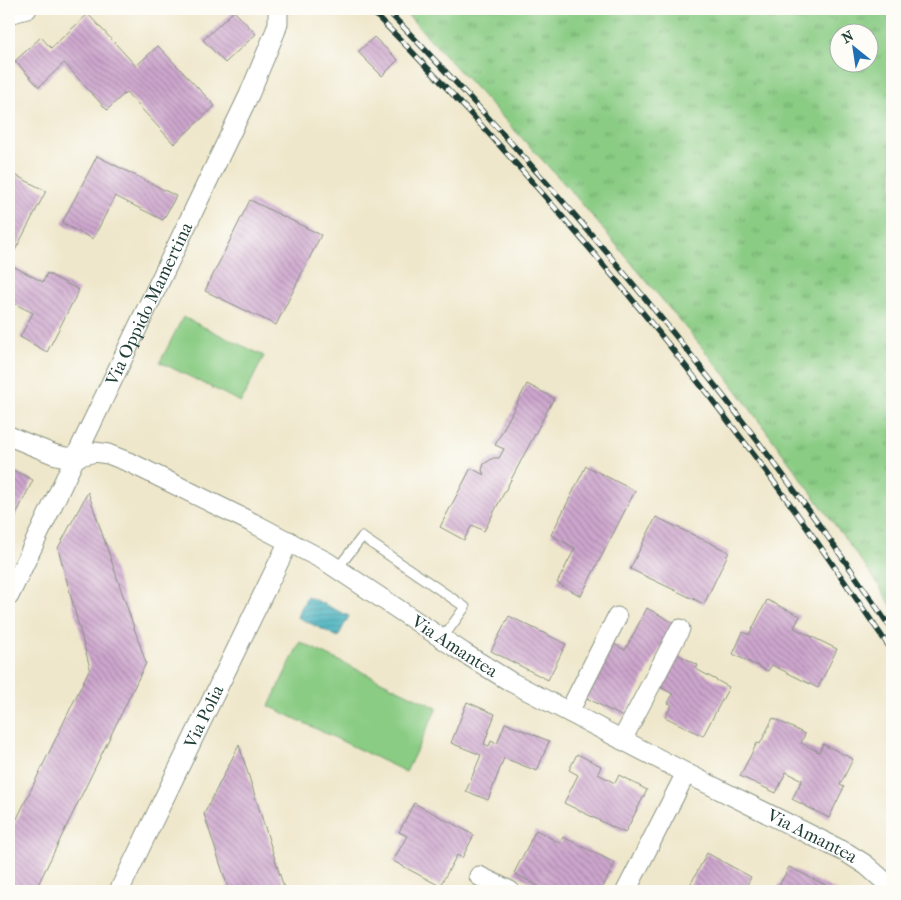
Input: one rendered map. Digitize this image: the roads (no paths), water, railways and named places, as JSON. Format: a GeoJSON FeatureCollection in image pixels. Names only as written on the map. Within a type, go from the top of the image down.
{"type":"FeatureCollection","features":[{"type":"Feature","properties":{"kind":"street"},"geometry":{"type":"LineString","coordinates":[[9,14],[27,9]]}},
{"type":"Feature","properties":{"kind":"street","name":"Via Oppido Mamertina"},"geometry":{"type":"LineString","coordinates":[[9,596],[77,457],[248,95],[276,30],[278,9]]}},
{"type":"Feature","properties":{"kind":"street","name":"Via Amantea"},"geometry":{"type":"LineString","coordinates":[[9,436],[65,457],[77,457],[95,452],[108,454],[132,463],[289,541],[337,569],[493,671],[622,740],[857,859],[878,874],[892,890]]}},
{"type":"Feature","properties":{"kind":"street","name":"Via Polia"},"geometry":{"type":"LineString","coordinates":[[119,891],[289,541]]}},
{"type":"Feature","properties":{"kind":"street"},"geometry":{"type":"LineString","coordinates":[[569,712],[617,617]]}},
{"type":"Feature","properties":{"kind":"street"},"geometry":{"type":"LineString","coordinates":[[622,740],[680,629]]}},
{"type":"Feature","properties":{"kind":"street"},"geometry":{"type":"LineString","coordinates":[[626,891],[686,773]]}},
{"type":"Feature","properties":{"kind":"street"},"geometry":{"type":"LineString","coordinates":[[480,876],[510,891]]}},
{"type":"Feature","properties":{"kind":"lane"},"geometry":{"type":"LineString","coordinates":[[337,569],[362,538],[466,607],[442,639]]}},
{"type":"Feature","properties":{"kind":"water"},"geometry":{"type":"Polygon","coordinates":[[[307,596],[349,616],[338,637],[297,617],[307,596]]]}},
{"type":"Feature","properties":{"kind":"railway"},"geometry":{"type":"LineString","coordinates":[[370,9],[519,167],[659,333],[767,472],[892,651]]}},
{"type":"Feature","properties":{"kind":"railway"},"geometry":{"type":"LineString","coordinates":[[386,9],[523,156],[653,308],[777,466],[892,630]]}}]}
